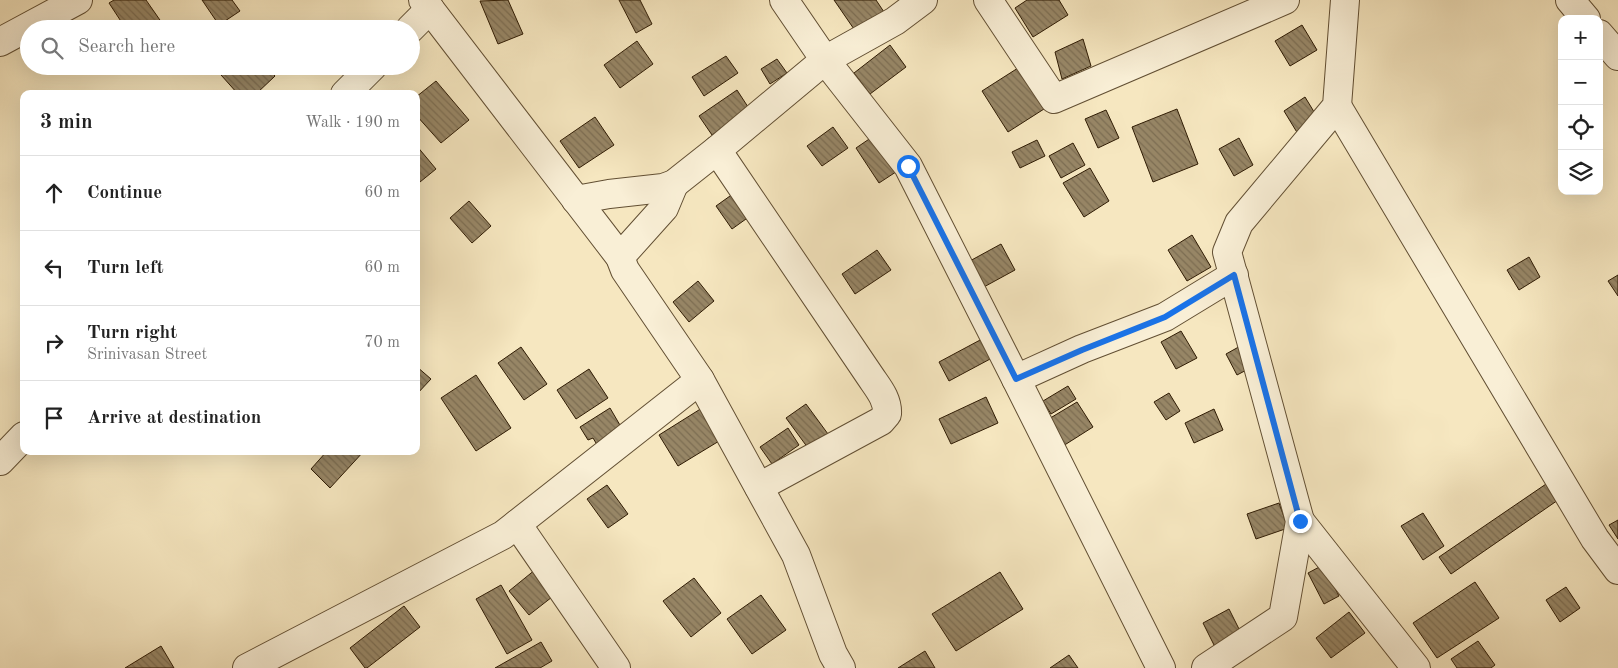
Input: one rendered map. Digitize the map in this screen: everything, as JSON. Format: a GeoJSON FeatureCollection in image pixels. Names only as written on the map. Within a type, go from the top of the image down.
{"type":"FeatureCollection","features":[{"type":"Feature","properties":{"kind":"street"},"geometry":{"type":"LineString","coordinates":[[41,20],[78,0]]}},
{"type":"Feature","properties":{"kind":"street"},"geometry":{"type":"LineString","coordinates":[[784,0],[825,60],[908,166],[1161,668]]}},
{"type":"Feature","properties":{"kind":"street"},"geometry":{"type":"LineString","coordinates":[[576,200],[663,188],[674,184],[825,60],[895,21],[923,0]]}},
{"type":"Feature","properties":{"kind":"street"},"geometry":{"type":"LineString","coordinates":[[988,0],[1054,99],[1285,0]]}},
{"type":"Feature","properties":{"kind":"street"},"geometry":{"type":"LineString","coordinates":[[1345,0],[1337,106],[1595,540],[1618,570]]}},
{"type":"Feature","properties":{"kind":"street"},"geometry":{"type":"LineString","coordinates":[[1570,0],[1583,15]]}},
{"type":"Feature","properties":{"kind":"street"},"geometry":{"type":"LineString","coordinates":[[416,20],[426,4],[620,257],[625,270],[700,380],[796,555],[833,654],[841,668]]}},
{"type":"Feature","properties":{"kind":"street"},"geometry":{"type":"LineString","coordinates":[[0,42],[20,31]]}},
{"type":"Feature","properties":{"kind":"street"},"geometry":{"type":"LineString","coordinates":[[1603,39],[1618,56]]}},
{"type":"Feature","properties":{"kind":"street"},"geometry":{"type":"LineString","coordinates":[[349,90],[363,75]]}},
{"type":"Feature","properties":{"kind":"street"},"geometry":{"type":"LineString","coordinates":[[1337,106],[1240,223],[1227,252],[1300,521],[1416,668]]}},
{"type":"Feature","properties":{"kind":"street"},"geometry":{"type":"LineString","coordinates":[[717,150],[884,397],[888,407],[887,414],[881,420],[759,487]]}},
{"type":"Feature","properties":{"kind":"street"},"geometry":{"type":"LineString","coordinates":[[620,257],[664,208],[674,184]]}},
{"type":"Feature","properties":{"kind":"street"},"geometry":{"type":"LineString","coordinates":[[1016,379],[1165,317],[1234,275]]}},
{"type":"Feature","properties":{"kind":"street"},"geometry":{"type":"LineString","coordinates":[[247,668],[503,535],[700,380]]}},
{"type":"Feature","properties":{"kind":"street"},"geometry":{"type":"LineString","coordinates":[[0,461],[20,440]]}},
{"type":"Feature","properties":{"kind":"street"},"geometry":{"type":"LineString","coordinates":[[1206,668],[1283,617],[1300,521]]}},
{"type":"Feature","properties":{"kind":"street"},"geometry":{"type":"LineString","coordinates":[[518,524],[616,668]]}},
{"type":"Feature","properties":{"kind":"building"},"geometry":{"type":"Polygon","coordinates":[[[114,0],[146,0],[160,20],[120,20],[109,3],[114,0]]]}},
{"type":"Feature","properties":{"kind":"building"},"geometry":{"type":"Polygon","coordinates":[[[202,0],[232,0],[240,11],[226,20],[216,20],[202,0]]]}},
{"type":"Feature","properties":{"kind":"building"},"geometry":{"type":"Polygon","coordinates":[[[508,0],[523,34],[498,44],[480,1],[508,0]]]}},
{"type":"Feature","properties":{"kind":"building"},"geometry":{"type":"Polygon","coordinates":[[[619,0],[640,0],[652,24],[636,33],[619,0]]]}},
{"type":"Feature","properties":{"kind":"building"},"geometry":{"type":"Polygon","coordinates":[[[834,0],[876,0],[884,12],[856,32],[834,0]]]}},
{"type":"Feature","properties":{"kind":"building"},"geometry":{"type":"Polygon","coordinates":[[[1027,0],[1059,0],[1068,15],[1033,37],[1015,8],[1027,0]]]}},
{"type":"Feature","properties":{"kind":"building"},"geometry":{"type":"Polygon","coordinates":[[[1302,25],[1317,50],[1290,66],[1275,41],[1302,25]]]}},
{"type":"Feature","properties":{"kind":"building"},"geometry":{"type":"Polygon","coordinates":[[[1083,39],[1091,66],[1062,79],[1055,52],[1083,39]]]}},
{"type":"Feature","properties":{"kind":"building"},"geometry":{"type":"Polygon","coordinates":[[[637,41],[653,64],[620,88],[604,65],[637,41]]]}},
{"type":"Feature","properties":{"kind":"building"},"geometry":{"type":"Polygon","coordinates":[[[890,45],[906,67],[870,94],[854,73],[890,45]]]}},
{"type":"Feature","properties":{"kind":"building"},"geometry":{"type":"Polygon","coordinates":[[[726,56],[738,73],[704,96],[692,77],[726,56]]]}},
{"type":"Feature","properties":{"kind":"building"},"geometry":{"type":"Polygon","coordinates":[[[777,59],[787,73],[770,84],[761,69],[777,59]]]}},
{"type":"Feature","properties":{"kind":"building"},"geometry":{"type":"Polygon","coordinates":[[[1018,68],[1044,109],[1008,132],[982,91],[1018,68]]]}},
{"type":"Feature","properties":{"kind":"building"},"geometry":{"type":"Polygon","coordinates":[[[221,75],[275,76],[260,90],[234,90],[221,75]]]}},
{"type":"Feature","properties":{"kind":"building"},"geometry":{"type":"Polygon","coordinates":[[[436,81],[469,120],[441,143],[420,119],[420,94],[436,81]]]}},
{"type":"Feature","properties":{"kind":"building"},"geometry":{"type":"Polygon","coordinates":[[[737,90],[750,110],[712,135],[699,116],[737,90]]]}},
{"type":"Feature","properties":{"kind":"building"},"geometry":{"type":"Polygon","coordinates":[[[1305,97],[1319,120],[1298,134],[1284,111],[1305,97]]]}},
{"type":"Feature","properties":{"kind":"building"},"geometry":{"type":"Polygon","coordinates":[[[1177,109],[1198,164],[1153,182],[1132,127],[1177,109]]]}},
{"type":"Feature","properties":{"kind":"building"},"geometry":{"type":"Polygon","coordinates":[[[1106,110],[1119,138],[1098,148],[1085,119],[1106,110]]]}},
{"type":"Feature","properties":{"kind":"building"},"geometry":{"type":"Polygon","coordinates":[[[595,117],[614,145],[579,168],[560,141],[595,117]]]}},
{"type":"Feature","properties":{"kind":"building"},"geometry":{"type":"Polygon","coordinates":[[[833,127],[848,148],[822,166],[807,146],[833,127]]]}},
{"type":"Feature","properties":{"kind":"building"},"geometry":{"type":"Polygon","coordinates":[[[878,133],[902,168],[879,183],[856,148],[878,133]]]}},
{"type":"Feature","properties":{"kind":"building"},"geometry":{"type":"Polygon","coordinates":[[[1239,138],[1253,165],[1234,176],[1219,149],[1239,138]]]}},
{"type":"Feature","properties":{"kind":"building"},"geometry":{"type":"Polygon","coordinates":[[[1037,140],[1045,156],[1020,168],[1012,152],[1037,140]]]}},
{"type":"Feature","properties":{"kind":"building"},"geometry":{"type":"Polygon","coordinates":[[[1073,143],[1085,165],[1061,178],[1049,156],[1073,143]]]}},
{"type":"Feature","properties":{"kind":"building"},"geometry":{"type":"Polygon","coordinates":[[[420,150],[436,169],[420,182],[420,150]]]}},
{"type":"Feature","properties":{"kind":"building"},"geometry":{"type":"Polygon","coordinates":[[[1090,168],[1109,201],[1084,217],[1063,183],[1090,168]]]}},
{"type":"Feature","properties":{"kind":"building"},"geometry":{"type":"Polygon","coordinates":[[[737,191],[753,214],[732,229],[716,206],[737,191]]]}},
{"type":"Feature","properties":{"kind":"building"},"geometry":{"type":"Polygon","coordinates":[[[469,201],[491,226],[472,243],[450,218],[469,201]]]}},
{"type":"Feature","properties":{"kind":"building"},"geometry":{"type":"Polygon","coordinates":[[[1192,235],[1211,267],[1187,281],[1168,250],[1192,235]]]}},
{"type":"Feature","properties":{"kind":"building"},"geometry":{"type":"Polygon","coordinates":[[[1001,244],[1015,270],[982,288],[968,262],[1001,244]]]}},
{"type":"Feature","properties":{"kind":"building"},"geometry":{"type":"Polygon","coordinates":[[[877,250],[891,270],[855,294],[842,274],[877,250]]]}},
{"type":"Feature","properties":{"kind":"building"},"geometry":{"type":"Polygon","coordinates":[[[1529,257],[1540,277],[1519,290],[1507,270],[1529,257]]]}},
{"type":"Feature","properties":{"kind":"building"},"geometry":{"type":"Polygon","coordinates":[[[1618,275],[1618,296],[1608,281],[1618,275]]]}},
{"type":"Feature","properties":{"kind":"building"},"geometry":{"type":"Polygon","coordinates":[[[698,281],[714,301],[689,322],[673,302],[698,281]]]}},
{"type":"Feature","properties":{"kind":"building"},"geometry":{"type":"Polygon","coordinates":[[[1181,331],[1197,358],[1176,369],[1161,342],[1181,331]]]}},
{"type":"Feature","properties":{"kind":"building"},"geometry":{"type":"Polygon","coordinates":[[[982,339],[992,358],[949,381],[939,362],[982,339]]]}},
{"type":"Feature","properties":{"kind":"building"},"geometry":{"type":"Polygon","coordinates":[[[1244,344],[1256,365],[1237,375],[1226,354],[1244,344]]]}},
{"type":"Feature","properties":{"kind":"building"},"geometry":{"type":"Polygon","coordinates":[[[521,347],[547,384],[524,400],[498,363],[521,347]]]}},
{"type":"Feature","properties":{"kind":"building"},"geometry":{"type":"Polygon","coordinates":[[[420,369],[431,379],[420,391],[420,369]]]}},
{"type":"Feature","properties":{"kind":"building"},"geometry":{"type":"Polygon","coordinates":[[[589,369],[608,398],[576,419],[557,390],[589,369]]]}},
{"type":"Feature","properties":{"kind":"building"},"geometry":{"type":"Polygon","coordinates":[[[476,375],[511,428],[476,451],[441,398],[476,375]]]}},
{"type":"Feature","properties":{"kind":"building"},"geometry":{"type":"Polygon","coordinates":[[[1068,386],[1076,399],[1051,414],[1043,401],[1068,386]]]}},
{"type":"Feature","properties":{"kind":"building"},"geometry":{"type":"Polygon","coordinates":[[[1169,393],[1180,411],[1166,420],[1154,402],[1169,393]]]}},
{"type":"Feature","properties":{"kind":"building"},"geometry":{"type":"Polygon","coordinates":[[[986,397],[998,423],[951,444],[939,419],[986,397]]]}},
{"type":"Feature","properties":{"kind":"building"},"geometry":{"type":"Polygon","coordinates":[[[1077,402],[1093,427],[1063,446],[1047,420],[1077,402]]]}},
{"type":"Feature","properties":{"kind":"building"},"geometry":{"type":"Polygon","coordinates":[[[710,403],[729,435],[678,466],[659,435],[710,403]]]}},
{"type":"Feature","properties":{"kind":"building"},"geometry":{"type":"Polygon","coordinates":[[[806,404],[828,434],[808,448],[786,418],[806,404]]]}},
{"type":"Feature","properties":{"kind":"building"},"geometry":{"type":"Polygon","coordinates":[[[610,408],[624,432],[599,448],[593,438],[588,440],[580,427],[610,408]]]}},
{"type":"Feature","properties":{"kind":"building"},"geometry":{"type":"Polygon","coordinates":[[[1214,409],[1223,430],[1194,443],[1185,423],[1214,409]]]}},
{"type":"Feature","properties":{"kind":"building"},"geometry":{"type":"Polygon","coordinates":[[[788,428],[799,445],[772,464],[760,447],[788,428]]]}},
{"type":"Feature","properties":{"kind":"building"},"geometry":{"type":"Polygon","coordinates":[[[323,455],[360,455],[330,488],[311,469],[323,455]]]}},
{"type":"Feature","properties":{"kind":"building"},"geometry":{"type":"Polygon","coordinates":[[[1549,482],[1561,498],[1451,574],[1439,557],[1549,482]]]}},
{"type":"Feature","properties":{"kind":"building"},"geometry":{"type":"Polygon","coordinates":[[[607,485],[628,514],[608,528],[587,499],[607,485]]]}},
{"type":"Feature","properties":{"kind":"building"},"geometry":{"type":"Polygon","coordinates":[[[1279,503],[1288,528],[1256,539],[1247,514],[1279,503]]]}},
{"type":"Feature","properties":{"kind":"building"},"geometry":{"type":"Polygon","coordinates":[[[1423,513],[1444,546],[1423,560],[1401,526],[1423,513]]]}},
{"type":"Feature","properties":{"kind":"building"},"geometry":{"type":"Polygon","coordinates":[[[1618,520],[1618,539],[1609,525],[1618,520]]]}},
{"type":"Feature","properties":{"kind":"building"},"geometry":{"type":"Polygon","coordinates":[[[541,565],[561,590],[529,615],[509,591],[541,565]]]}},
{"type":"Feature","properties":{"kind":"building"},"geometry":{"type":"Polygon","coordinates":[[[1323,565],[1339,596],[1324,604],[1308,573],[1323,565]]]}},
{"type":"Feature","properties":{"kind":"building"},"geometry":{"type":"Polygon","coordinates":[[[1000,572],[1023,609],[956,651],[932,614],[1000,572]]]}},
{"type":"Feature","properties":{"kind":"building"},"geometry":{"type":"Polygon","coordinates":[[[694,578],[721,613],[691,637],[663,601],[694,578]]]}},
{"type":"Feature","properties":{"kind":"building"},"geometry":{"type":"Polygon","coordinates":[[[1475,582],[1499,618],[1437,658],[1413,623],[1475,582]]]}},
{"type":"Feature","properties":{"kind":"building"},"geometry":{"type":"Polygon","coordinates":[[[501,585],[532,640],[507,654],[476,599],[501,585]]]}},
{"type":"Feature","properties":{"kind":"building"},"geometry":{"type":"Polygon","coordinates":[[[1566,587],[1580,608],[1560,622],[1546,600],[1566,587]]]}},
{"type":"Feature","properties":{"kind":"building"},"geometry":{"type":"Polygon","coordinates":[[[761,595],[786,630],[752,654],[727,619],[761,595]]]}},
{"type":"Feature","properties":{"kind":"building"},"geometry":{"type":"Polygon","coordinates":[[[404,606],[420,627],[365,668],[350,648],[404,606]]]}},
{"type":"Feature","properties":{"kind":"building"},"geometry":{"type":"Polygon","coordinates":[[[1229,609],[1241,633],[1215,647],[1203,623],[1229,609]]]}},
{"type":"Feature","properties":{"kind":"building"},"geometry":{"type":"Polygon","coordinates":[[[1349,612],[1365,633],[1331,658],[1316,638],[1349,612]]]}},
{"type":"Feature","properties":{"kind":"building"},"geometry":{"type":"Polygon","coordinates":[[[1478,641],[1495,665],[1491,668],[1457,668],[1451,659],[1478,641]]]}},
{"type":"Feature","properties":{"kind":"building"},"geometry":{"type":"Polygon","coordinates":[[[541,642],[552,661],[540,668],[495,668],[541,642]]]}},
{"type":"Feature","properties":{"kind":"building"},"geometry":{"type":"Polygon","coordinates":[[[161,646],[174,668],[125,668],[161,646]]]}},
{"type":"Feature","properties":{"kind":"building"},"geometry":{"type":"Polygon","coordinates":[[[925,651],[935,668],[898,668],[925,651]]]}},
{"type":"Feature","properties":{"kind":"building"},"geometry":{"type":"Polygon","coordinates":[[[1069,655],[1078,668],[1050,668],[1069,655]]]}},
{"type":"Feature","properties":{"kind":"route"},"geometry":{"type":"LineString","coordinates":[[908,166],[1016,379],[1165,317],[1234,275],[1300,521]]}}]}
